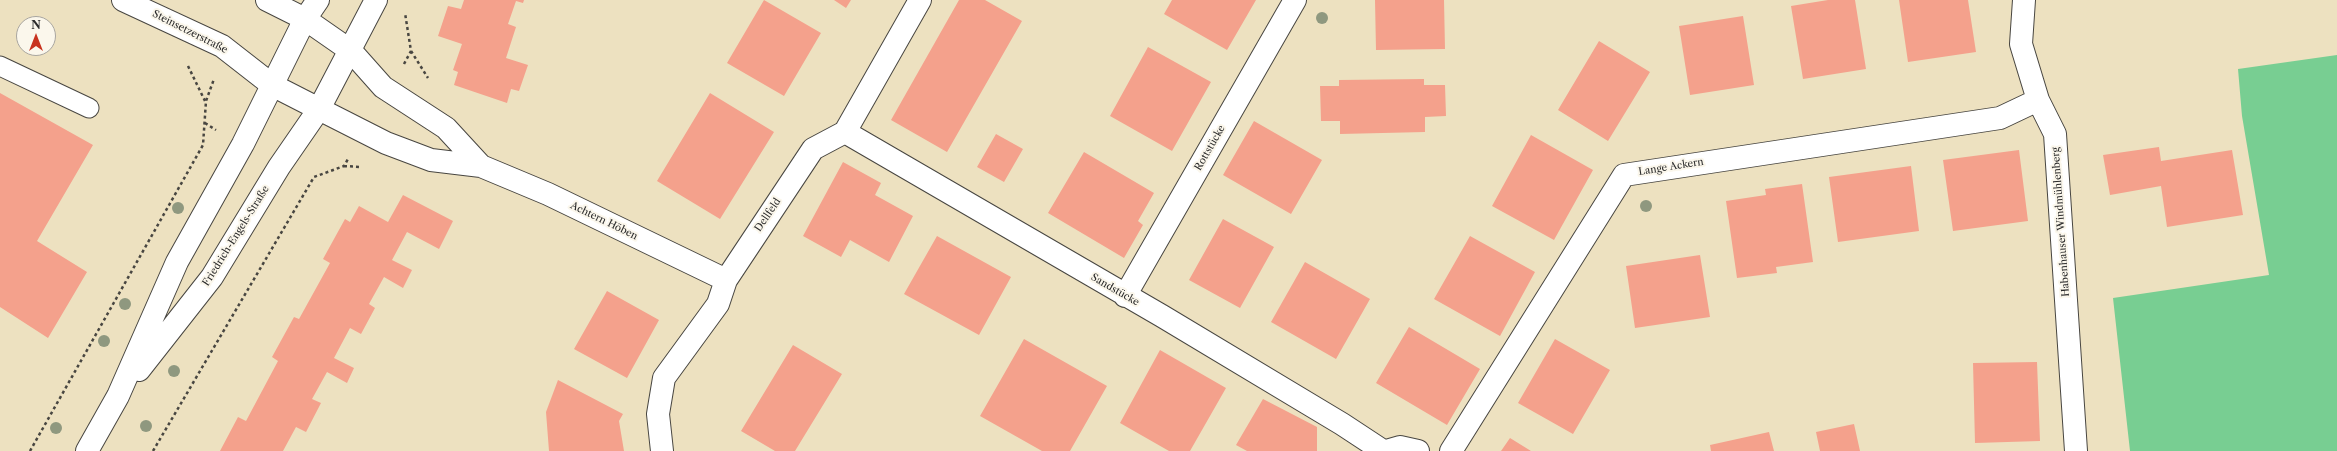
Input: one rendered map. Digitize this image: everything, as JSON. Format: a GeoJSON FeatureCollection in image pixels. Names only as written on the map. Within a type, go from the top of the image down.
{"type":"FeatureCollection","features":[{"type":"Feature","properties":{"kind":"street","name":"Steinsetzerstraße"},"geometry":{"type":"LineString","coordinates":[[123,0],[226,49],[272,85]]}},
{"type":"Feature","properties":{"kind":"street"},"geometry":{"type":"LineString","coordinates":[[267,0],[305,19],[351,51]]}},
{"type":"Feature","properties":{"kind":"street","name":"Friedrich-Engels-Straße"},"geometry":{"type":"LineString","coordinates":[[87,451],[118,396],[177,262],[243,144],[305,19],[318,0]]}},
{"type":"Feature","properties":{"kind":"street","name":"Friedrich-Engels-Straße"},"geometry":{"type":"LineString","coordinates":[[118,396],[212,276],[279,167],[319,110],[351,51],[376,0]]}},
{"type":"Feature","properties":{"kind":"street"},"geometry":{"type":"LineString","coordinates":[[845,132],[920,0]]}},
{"type":"Feature","properties":{"kind":"street","name":"Rottstücke"},"geometry":{"type":"LineString","coordinates":[[1124,296],[1295,0]]}},
{"type":"Feature","properties":{"kind":"street","name":"Habenhauser Windmühlenberg"},"geometry":{"type":"LineString","coordinates":[[2024,0],[2021,44],[2038,100],[2055,134],[2076,451]]}},
{"type":"Feature","properties":{"kind":"street","name":"Achtern Höben"},"geometry":{"type":"LineString","coordinates":[[351,51],[383,87],[446,128],[481,166]]}},
{"type":"Feature","properties":{"kind":"street"},"geometry":{"type":"LineString","coordinates":[[272,85],[319,110]]}},
{"type":"Feature","properties":{"kind":"street","name":"Lange Ackern"},"geometry":{"type":"LineString","coordinates":[[1451,451],[1624,175],[2000,118],[2038,100]]}},
{"type":"Feature","properties":{"kind":"street","name":"Achtern Höben"},"geometry":{"type":"LineString","coordinates":[[319,110],[366,133],[431,160],[481,166],[548,194],[726,280]]}},
{"type":"Feature","properties":{"kind":"street","name":"Dellfeld"},"geometry":{"type":"LineString","coordinates":[[662,451],[658,414],[664,378],[718,304],[726,280],[813,149],[845,132]]}},
{"type":"Feature","properties":{"kind":"street","name":"Sandstücke"},"geometry":{"type":"LineString","coordinates":[[845,132],[1342,424],[1382,451]]}},
{"type":"Feature","properties":{"kind":"street"},"geometry":{"type":"LineString","coordinates":[[1386,451],[1400,447],[1418,451]]}},
{"type":"Feature","properties":{"kind":"lane"},"geometry":{"type":"LineString","coordinates":[[0,66],[89,108]]}},
{"type":"Feature","properties":{"kind":"path"},"geometry":{"type":"LineString","coordinates":[[390,91],[411,51],[405,13],[407,6]]}},
{"type":"Feature","properties":{"kind":"path"},"geometry":{"type":"LineString","coordinates":[[30,451],[203,145],[206,101],[226,49]]}},
{"type":"Feature","properties":{"kind":"path"},"geometry":{"type":"LineString","coordinates":[[153,451],[314,177],[344,166],[366,133]]}},
{"type":"Feature","properties":{"kind":"green space"},"geometry":{"type":"Polygon","coordinates":[[[2337,55],[2337,451],[2130,451],[2113,298],[2269,275],[2242,116],[2238,69],[2337,55]]]}},
{"type":"Feature","properties":{"kind":"building"},"geometry":{"type":"Polygon","coordinates":[[[464,0],[524,0],[523,3],[516,1],[508,24],[516,27],[506,58],[528,65],[519,91],[511,89],[507,103],[454,85],[458,72],[453,70],[462,44],[438,36],[448,6],[461,9],[464,0]]]}},
{"type":"Feature","properties":{"kind":"building"},"geometry":{"type":"Polygon","coordinates":[[[764,0],[821,33],[784,96],[727,63],[764,0]]]}},
{"type":"Feature","properties":{"kind":"building"},"geometry":{"type":"Polygon","coordinates":[[[834,0],[851,0],[846,8],[834,0]]]}},
{"type":"Feature","properties":{"kind":"building"},"geometry":{"type":"Polygon","coordinates":[[[959,0],[985,0],[1022,21],[947,152],[891,120],[959,0]]]}},
{"type":"Feature","properties":{"kind":"building"},"geometry":{"type":"Polygon","coordinates":[[[1172,0],[1256,0],[1227,50],[1164,14],[1172,0]]]}},
{"type":"Feature","properties":{"kind":"building"},"geometry":{"type":"Polygon","coordinates":[[[1375,0],[1444,0],[1445,49],[1376,50],[1375,0]]]}},
{"type":"Feature","properties":{"kind":"building"},"geometry":{"type":"Polygon","coordinates":[[[1828,0],[1855,0],[1866,69],[1803,79],[1791,6],[1828,0]]]}},
{"type":"Feature","properties":{"kind":"building"},"geometry":{"type":"Polygon","coordinates":[[[1899,0],[1968,0],[1976,52],[1908,62],[1899,0]]]}},
{"type":"Feature","properties":{"kind":"building"},"geometry":{"type":"Polygon","coordinates":[[[1743,16],[1754,85],[1690,95],[1679,26],[1743,16]]]}},
{"type":"Feature","properties":{"kind":"building"},"geometry":{"type":"Polygon","coordinates":[[[1599,41],[1650,72],[1608,141],[1558,110],[1599,41]]]}},
{"type":"Feature","properties":{"kind":"building"},"geometry":{"type":"Polygon","coordinates":[[[1148,47],[1211,82],[1172,151],[1110,116],[1148,47]]]}},
{"type":"Feature","properties":{"kind":"building"},"geometry":{"type":"Polygon","coordinates":[[[1424,79],[1424,85],[1445,85],[1446,116],[1425,117],[1425,132],[1340,134],[1340,121],[1321,121],[1320,86],[1339,86],[1339,80],[1424,79]]]}},
{"type":"Feature","properties":{"kind":"building"},"geometry":{"type":"Polygon","coordinates":[[[0,93],[93,145],[37,241],[87,272],[48,338],[0,307],[0,93]]]}},
{"type":"Feature","properties":{"kind":"building"},"geometry":{"type":"Polygon","coordinates":[[[710,93],[774,132],[720,219],[657,181],[710,93]]]}},
{"type":"Feature","properties":{"kind":"building"},"geometry":{"type":"Polygon","coordinates":[[[1254,121],[1322,160],[1291,214],[1223,175],[1254,121]]]}},
{"type":"Feature","properties":{"kind":"building"},"geometry":{"type":"Polygon","coordinates":[[[996,134],[1023,149],[1004,182],[977,167],[996,134]]]}},
{"type":"Feature","properties":{"kind":"building"},"geometry":{"type":"Polygon","coordinates":[[[1531,135],[1593,170],[1554,240],[1492,206],[1531,135]]]}},
{"type":"Feature","properties":{"kind":"building"},"geometry":{"type":"Polygon","coordinates":[[[2159,147],[2161,161],[2232,150],[2243,215],[2167,227],[2161,186],[2110,195],[2103,155],[2159,147]]]}},
{"type":"Feature","properties":{"kind":"building"},"geometry":{"type":"Polygon","coordinates":[[[2019,150],[2028,221],[1953,231],[1943,160],[2019,150]]]}},
{"type":"Feature","properties":{"kind":"building"},"geometry":{"type":"Polygon","coordinates":[[[1084,152],[1154,193],[1138,221],[1143,225],[1124,258],[1048,213],[1084,152]]]}},
{"type":"Feature","properties":{"kind":"building"},"geometry":{"type":"Polygon","coordinates":[[[843,162],[881,183],[875,195],[913,216],[889,262],[850,240],[841,257],[803,236],[843,162]]]}},
{"type":"Feature","properties":{"kind":"building"},"geometry":{"type":"Polygon","coordinates":[[[1911,166],[1919,231],[1838,242],[1829,177],[1911,166]]]}},
{"type":"Feature","properties":{"kind":"building"},"geometry":{"type":"Polygon","coordinates":[[[1802,184],[1813,262],[1776,267],[1777,273],[1737,278],[1726,201],[1766,195],[1765,189],[1802,184]]]}},
{"type":"Feature","properties":{"kind":"building"},"geometry":{"type":"Polygon","coordinates":[[[403,195],[453,221],[439,249],[407,232],[392,260],[412,270],[403,288],[384,277],[369,304],[375,308],[361,334],[350,328],[334,358],[354,368],[347,383],[327,372],[312,399],[321,403],[306,432],[296,427],[283,451],[220,451],[238,417],[246,421],[278,361],[272,357],[294,317],[299,319],[330,263],[323,259],[345,219],[350,222],[359,206],[388,222],[403,195]]]}},
{"type":"Feature","properties":{"kind":"building"},"geometry":{"type":"Polygon","coordinates":[[[1223,219],[1274,247],[1240,308],[1189,280],[1223,219]]]}},
{"type":"Feature","properties":{"kind":"building"},"geometry":{"type":"Polygon","coordinates":[[[937,236],[1011,277],[979,335],[904,294],[937,236]]]}},
{"type":"Feature","properties":{"kind":"building"},"geometry":{"type":"Polygon","coordinates":[[[1470,236],[1535,272],[1500,336],[1434,299],[1470,236]]]}},
{"type":"Feature","properties":{"kind":"building"},"geometry":{"type":"Polygon","coordinates":[[[1700,255],[1710,317],[1635,328],[1626,266],[1700,255]]]}},
{"type":"Feature","properties":{"kind":"building"},"geometry":{"type":"Polygon","coordinates":[[[1305,262],[1370,299],[1336,359],[1271,322],[1305,262]]]}},
{"type":"Feature","properties":{"kind":"building"},"geometry":{"type":"Polygon","coordinates":[[[607,291],[659,320],[627,378],[574,349],[607,291]]]}},
{"type":"Feature","properties":{"kind":"building"},"geometry":{"type":"Polygon","coordinates":[[[1409,327],[1480,369],[1447,425],[1376,383],[1409,327]]]}},
{"type":"Feature","properties":{"kind":"building"},"geometry":{"type":"Polygon","coordinates":[[[1024,339],[1107,386],[1070,451],[1042,451],[980,416],[1024,339]]]}},
{"type":"Feature","properties":{"kind":"building"},"geometry":{"type":"Polygon","coordinates":[[[1555,339],[1610,370],[1573,434],[1518,403],[1555,339]]]}},
{"type":"Feature","properties":{"kind":"building"},"geometry":{"type":"Polygon","coordinates":[[[793,345],[842,374],[795,451],[775,451],[741,431],[793,345]]]}},
{"type":"Feature","properties":{"kind":"building"},"geometry":{"type":"Polygon","coordinates":[[[1160,350],[1226,388],[1190,451],[1169,451],[1120,423],[1160,350]]]}},
{"type":"Feature","properties":{"kind":"building"},"geometry":{"type":"Polygon","coordinates":[[[2037,362],[2040,441],[1975,443],[1973,363],[2037,362]]]}},
{"type":"Feature","properties":{"kind":"building"},"geometry":{"type":"Polygon","coordinates":[[[558,380],[623,414],[619,421],[624,451],[549,451],[546,412],[558,380]]]}},
{"type":"Feature","properties":{"kind":"building"},"geometry":{"type":"Polygon","coordinates":[[[1263,399],[1317,427],[1317,451],[1247,451],[1236,445],[1263,399]]]}},
{"type":"Feature","properties":{"kind":"building"},"geometry":{"type":"Polygon","coordinates":[[[1854,424],[1860,451],[1820,451],[1816,432],[1854,424]]]}},
{"type":"Feature","properties":{"kind":"building"},"geometry":{"type":"Polygon","coordinates":[[[1769,432],[1774,451],[1711,451],[1710,445],[1769,432]]]}},
{"type":"Feature","properties":{"kind":"building"},"geometry":{"type":"Polygon","coordinates":[[[1510,438],[1531,451],[1501,451],[1510,438]]]}}]}
